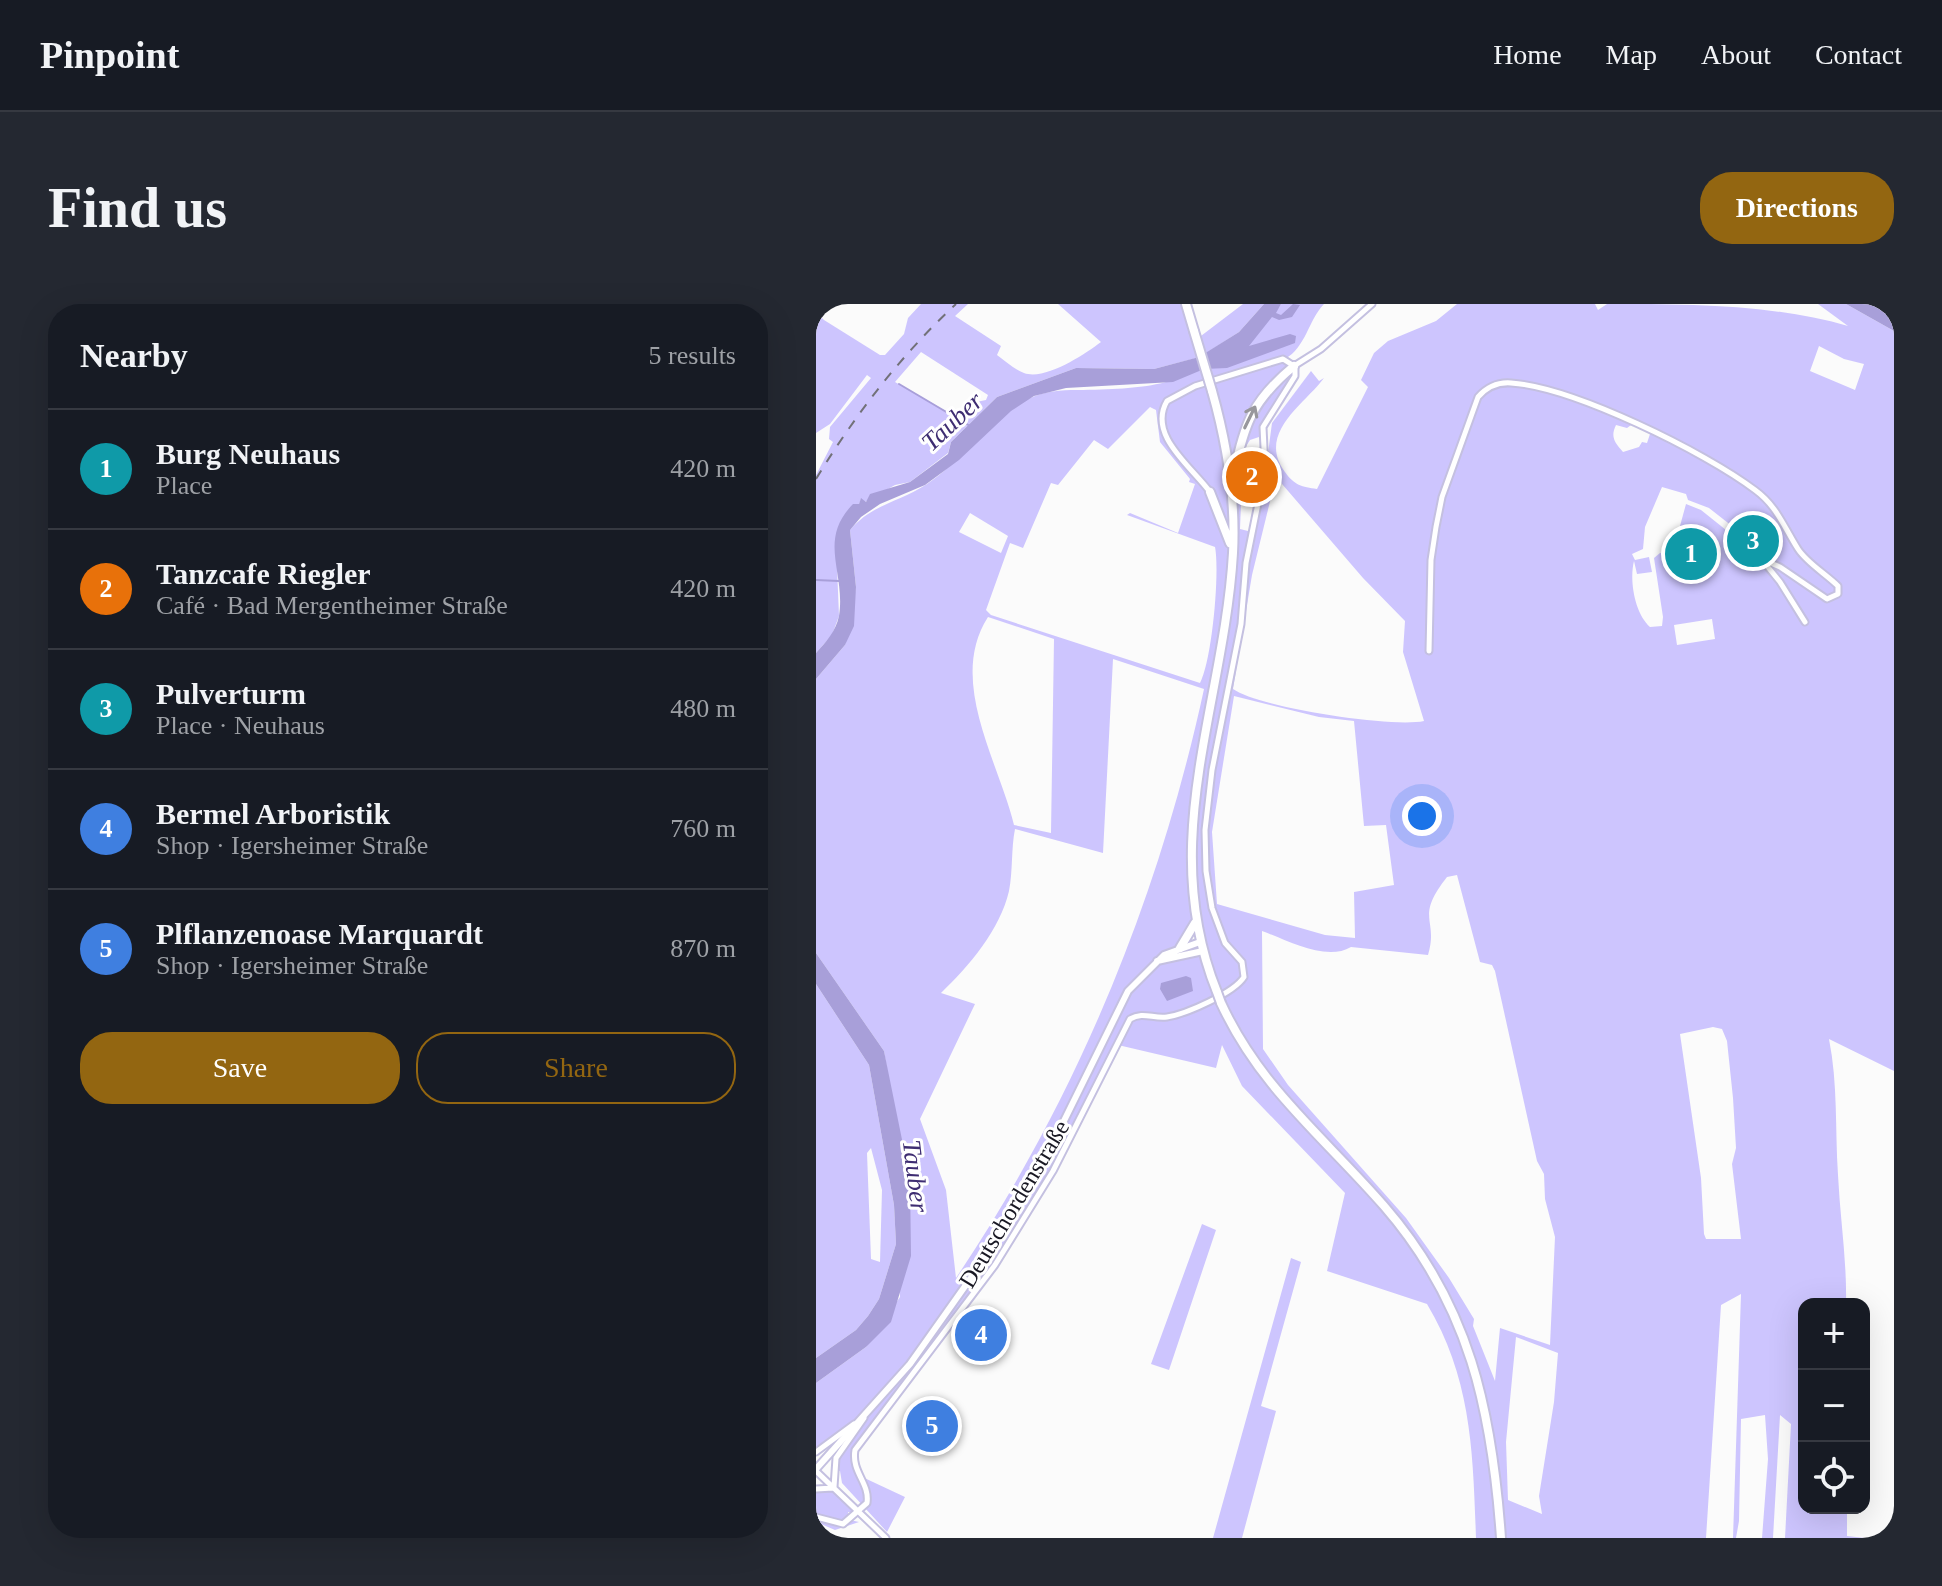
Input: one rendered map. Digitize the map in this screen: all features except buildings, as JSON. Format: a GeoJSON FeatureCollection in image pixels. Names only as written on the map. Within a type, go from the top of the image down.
{"type":"FeatureCollection","features":[{"type":"Feature","properties":{"kind":"main road"},"geometry":{"type":"LineString","coordinates":[[1186,304],[1212,391],[1232,483],[1233,554],[1191,817],[1190,871],[1202,946],[1221,1003],[1267,1082],[1385,1207],[1415,1246],[1446,1296],[1472,1357],[1487,1413],[1501,1538]]}},
{"type":"Feature","properties":{"kind":"main road"},"geometry":{"type":"LineString","coordinates":[[1232,483],[1248,416],[1278,379],[1294,366]]}},
{"type":"Feature","properties":{"kind":"main road"},"geometry":{"type":"LineString","coordinates":[[1210,492],[1219,508],[1233,554]]}},
{"type":"Feature","properties":{"kind":"main road"},"geometry":{"type":"LineString","coordinates":[[1180,948],[1196,922]]}},
{"type":"Feature","properties":{"kind":"street"},"geometry":{"type":"LineString","coordinates":[[1294,366],[1321,349],[1372,304]]}},
{"type":"Feature","properties":{"kind":"street"},"geometry":{"type":"LineString","coordinates":[[1210,492],[1165,435],[1161,418],[1167,401],[1195,386],[1283,359],[1294,366]]}},
{"type":"Feature","properties":{"kind":"street"},"geometry":{"type":"LineString","coordinates":[[816,1517],[840,1525],[859,1513],[867,1503],[868,1493],[854,1467],[855,1450],[995,1265],[1053,1171],[1126,1024],[1137,1015],[1169,1017],[1230,992],[1244,977],[1242,962],[1225,943],[1212,908],[1206,871],[1205,830],[1212,770],[1241,624],[1246,563],[1265,469],[1263,427],[1295,376],[1294,366]]}},
{"type":"Feature","properties":{"kind":"street"},"geometry":{"type":"LineString","coordinates":[[1429,651],[1431,560],[1442,497],[1478,397],[1489,387],[1502,383],[1566,394],[1615,414],[1666,438],[1754,489],[1773,506],[1798,549],[1838,586],[1838,594],[1827,599],[1780,567],[1761,559],[1805,622]]}},
{"type":"Feature","properties":{"kind":"street"},"geometry":{"type":"LineString","coordinates":[[1157,961],[1202,946]]}},
{"type":"Feature","properties":{"kind":"street","name":"Deutschordenstraße"},"geometry":{"type":"LineString","coordinates":[[816,1470],[910,1364],[985,1258],[1056,1137],[1122,1000],[1134,982],[1157,961],[1180,948],[1202,946]]}},
{"type":"Feature","properties":{"kind":"street"},"geometry":{"type":"LineString","coordinates":[[816,1452],[865,1417]]}},
{"type":"Feature","properties":{"kind":"street"},"geometry":{"type":"LineString","coordinates":[[834,1488],[836,1458],[865,1417]]}},
{"type":"Feature","properties":{"kind":"street"},"geometry":{"type":"LineString","coordinates":[[816,1470],[886,1538]]}},
{"type":"Feature","properties":{"kind":"street"},"geometry":{"type":"LineString","coordinates":[[816,1489],[834,1488]]}},
{"type":"Feature","properties":{"kind":"shaded area"},"geometry":{"type":"Polygon","coordinates":[[[816,304],[830,304],[821,317],[824,320],[880,355],[885,355],[904,334],[908,318],[921,304],[968,304],[955,316],[1001,346],[997,355],[1007,363],[1021,372],[1033,374],[1064,365],[1101,342],[1058,304],[1186,304],[1194,331],[1193,342],[1243,304],[1264,304],[1239,332],[1200,357],[1154,369],[1076,368],[997,397],[951,442],[948,453],[910,482],[895,485],[865,502],[861,499],[837,567],[839,616],[832,635],[816,653],[816,475],[833,442],[829,439],[830,427],[871,378],[867,375],[830,424],[816,433],[816,304]],[[921,352],[895,382],[963,421],[971,403],[986,400],[988,395],[921,352]]]}},
{"type":"Feature","properties":{"kind":"shaded area"},"geometry":{"type":"Polygon","coordinates":[[[1264,304],[1281,304],[1276,313],[1281,315],[1293,304],[1300,305],[1292,317],[1279,320],[1272,317],[1249,346],[1290,334],[1296,336],[1295,343],[1227,368],[1204,369],[1173,382],[1066,388],[1034,396],[1011,411],[959,460],[925,485],[880,504],[861,517],[850,530],[856,587],[854,626],[845,645],[816,679],[816,653],[833,631],[839,616],[835,557],[837,531],[853,504],[859,504],[861,498],[866,502],[870,494],[910,482],[948,454],[951,442],[997,397],[1076,368],[1154,369],[1199,357],[1239,332],[1264,304]]]}},
{"type":"Feature","properties":{"kind":"shaded area"},"geometry":{"type":"Polygon","coordinates":[[[1281,304],[1324,304],[1298,348],[1285,359],[1296,372],[1271,410],[1262,436],[1250,440],[1243,451],[1240,529],[1252,532],[1265,469],[1263,442],[1268,453],[1272,423],[1311,371],[1319,381],[1324,378],[1286,420],[1276,445],[1278,458],[1288,476],[1299,485],[1317,489],[1368,387],[1361,380],[1374,353],[1388,341],[1436,321],[1457,304],[1595,304],[1598,310],[1607,304],[1729,307],[1790,313],[1848,326],[1818,304],[1846,304],[1894,331],[1894,1071],[1829,1039],[1835,1090],[1846,1298],[1798,1298],[1798,1514],[1847,1514],[1847,1536],[1865,1538],[1785,1538],[1791,1424],[1780,1415],[1773,1538],[1762,1538],[1768,1459],[1765,1415],[1741,1419],[1739,1521],[1736,1538],[1733,1538],[1741,1294],[1721,1305],[1706,1538],[1476,1538],[1467,1418],[1453,1360],[1442,1332],[1427,1304],[1327,1271],[1345,1193],[1242,1086],[1222,1045],[1216,1068],[1118,1045],[1053,1171],[995,1265],[855,1450],[858,1475],[905,1497],[887,1532],[842,1483],[840,1471],[835,1471],[836,1458],[863,1419],[816,1452],[816,1383],[866,1347],[900,1297],[891,1093],[884,1051],[816,953],[816,679],[845,645],[856,587],[850,530],[868,514],[917,490],[941,474],[1006,413],[1035,396],[1053,391],[1147,386],[1181,377],[1216,358],[1260,326],[1281,304]],[[1819,346],[1810,371],[1855,390],[1864,364],[1844,359],[1819,346]],[[1150,407],[1108,449],[1094,440],[1058,485],[1051,483],[1023,548],[1010,543],[986,610],[991,615],[1200,683],[1214,616],[1215,547],[1127,515],[1130,513],[1178,533],[1195,484],[1189,482],[1190,479],[1160,442],[1156,410],[1150,407]],[[1634,423],[1627,428],[1616,425],[1614,440],[1623,452],[1639,447],[1642,442],[1647,443],[1651,431],[1634,423]],[[1276,477],[1252,575],[1233,689],[1270,703],[1327,715],[1384,722],[1424,721],[1403,652],[1405,621],[1363,578],[1276,477]],[[1662,487],[1645,527],[1643,549],[1632,554],[1635,560],[1649,557],[1652,572],[1637,574],[1634,561],[1633,587],[1637,606],[1650,627],[1662,626],[1654,558],[1660,553],[1674,554],[1673,545],[1678,543],[1684,528],[1680,526],[1686,504],[1701,510],[1741,542],[1746,537],[1709,508],[1688,500],[1686,494],[1662,487]],[[970,513],[959,532],[1001,553],[1008,536],[970,513]],[[988,617],[977,642],[973,668],[974,694],[980,721],[1014,825],[1051,833],[1054,639],[988,617]],[[1712,619],[1674,625],[1677,645],[1715,639],[1712,619]],[[1113,659],[1103,853],[1015,829],[1009,891],[999,920],[972,959],[941,993],[975,1004],[920,1119],[946,1190],[956,1278],[1000,1209],[1039,1139],[1076,1068],[1108,995],[1163,845],[1204,689],[1113,659]],[[1234,696],[1212,832],[1217,904],[1325,935],[1355,938],[1354,892],[1394,885],[1386,825],[1364,826],[1354,721],[1319,717],[1234,696]],[[1457,875],[1447,877],[1429,910],[1431,943],[1428,955],[1351,947],[1341,951],[1318,951],[1262,931],[1263,1049],[1288,1085],[1406,1218],[1449,1278],[1474,1319],[1473,1326],[1495,1381],[1500,1328],[1550,1345],[1555,1237],[1545,1199],[1544,1174],[1537,1161],[1495,971],[1492,965],[1480,962],[1457,875]],[[1196,924],[1185,943],[1158,960],[1202,951],[1196,924]],[[1713,1027],[1680,1034],[1701,1178],[1706,1239],[1741,1239],[1732,1164],[1736,1148],[1727,1041],[1722,1029],[1713,1027]],[[1516,1337],[1506,1442],[1508,1500],[1542,1514],[1539,1496],[1554,1402],[1558,1353],[1516,1337]]]}},
{"type":"Feature","properties":{"kind":"shaded area"},"geometry":{"type":"Polygon","coordinates":[[[1846,304],[1888,304],[1894,309],[1894,331],[1846,304]]]}},
{"type":"Feature","properties":{"kind":"shaded area"},"geometry":{"type":"Polygon","coordinates":[[[816,953],[884,1051],[910,1179],[911,1256],[891,1322],[866,1347],[816,1383],[816,1358],[856,1330],[879,1299],[896,1244],[894,1205],[869,1065],[816,984],[816,953]]]}},
{"type":"Feature","properties":{"kind":"shaded area"},"geometry":{"type":"Polygon","coordinates":[[[1186,976],[1191,978],[1193,991],[1167,1001],[1160,989],[1161,983],[1186,976]]]}},
{"type":"Feature","properties":{"kind":"shaded area"},"geometry":{"type":"Polygon","coordinates":[[[816,984],[869,1065],[894,1205],[896,1244],[879,1299],[868,1316],[856,1330],[816,1358],[816,984]],[[871,1148],[867,1153],[871,1259],[880,1262],[882,1190],[871,1148]]]}},
{"type":"Feature","properties":{"kind":"shaded area"},"geometry":{"type":"Polygon","coordinates":[[[1202,1224],[1216,1230],[1169,1370],[1151,1364],[1202,1224]]]}},
{"type":"Feature","properties":{"kind":"shaded area"},"geometry":{"type":"Polygon","coordinates":[[[1291,1258],[1301,1262],[1261,1406],[1276,1411],[1242,1538],[1213,1538],[1291,1258]]]}},
{"type":"Feature","properties":{"kind":"shaded area"},"geometry":{"type":"Polygon","coordinates":[[[834,1488],[859,1513],[848,1512],[850,1520],[859,1522],[835,1530],[816,1522],[816,1489],[834,1488]]]}},
{"type":"Feature","properties":{"kind":"waterway","name":"Tauber"},"geometry":{"type":"LineString","coordinates":[[899,384],[970,426]]}},
{"type":"Feature","properties":{"kind":"waterway"},"geometry":{"type":"LineString","coordinates":[[816,580],[839,581]]}},
{"type":"Feature","properties":{"kind":"railway"},"geometry":{"type":"LineString","coordinates":[[816,479],[880,387],[916,344],[956,304]]}},
{"type":"Feature","properties":{"kind":"place","name":"Tanzcafe Riegler"},"geometry":{"type":"Point","coordinates":[1252,477]}},
{"type":"Feature","properties":{"kind":"place","name":"Pulverturm"},"geometry":{"type":"Point","coordinates":[1753,541]}},
{"type":"Feature","properties":{"kind":"place","name":"Burg Neuhaus"},"geometry":{"type":"Point","coordinates":[1691,554]}},
{"type":"Feature","properties":{"kind":"place","name":"Bermel Arboristik"},"geometry":{"type":"Point","coordinates":[981,1335]}},
{"type":"Feature","properties":{"kind":"place","name":"Plflanzenoase Marquardt"},"geometry":{"type":"Point","coordinates":[932,1426]}}]}
